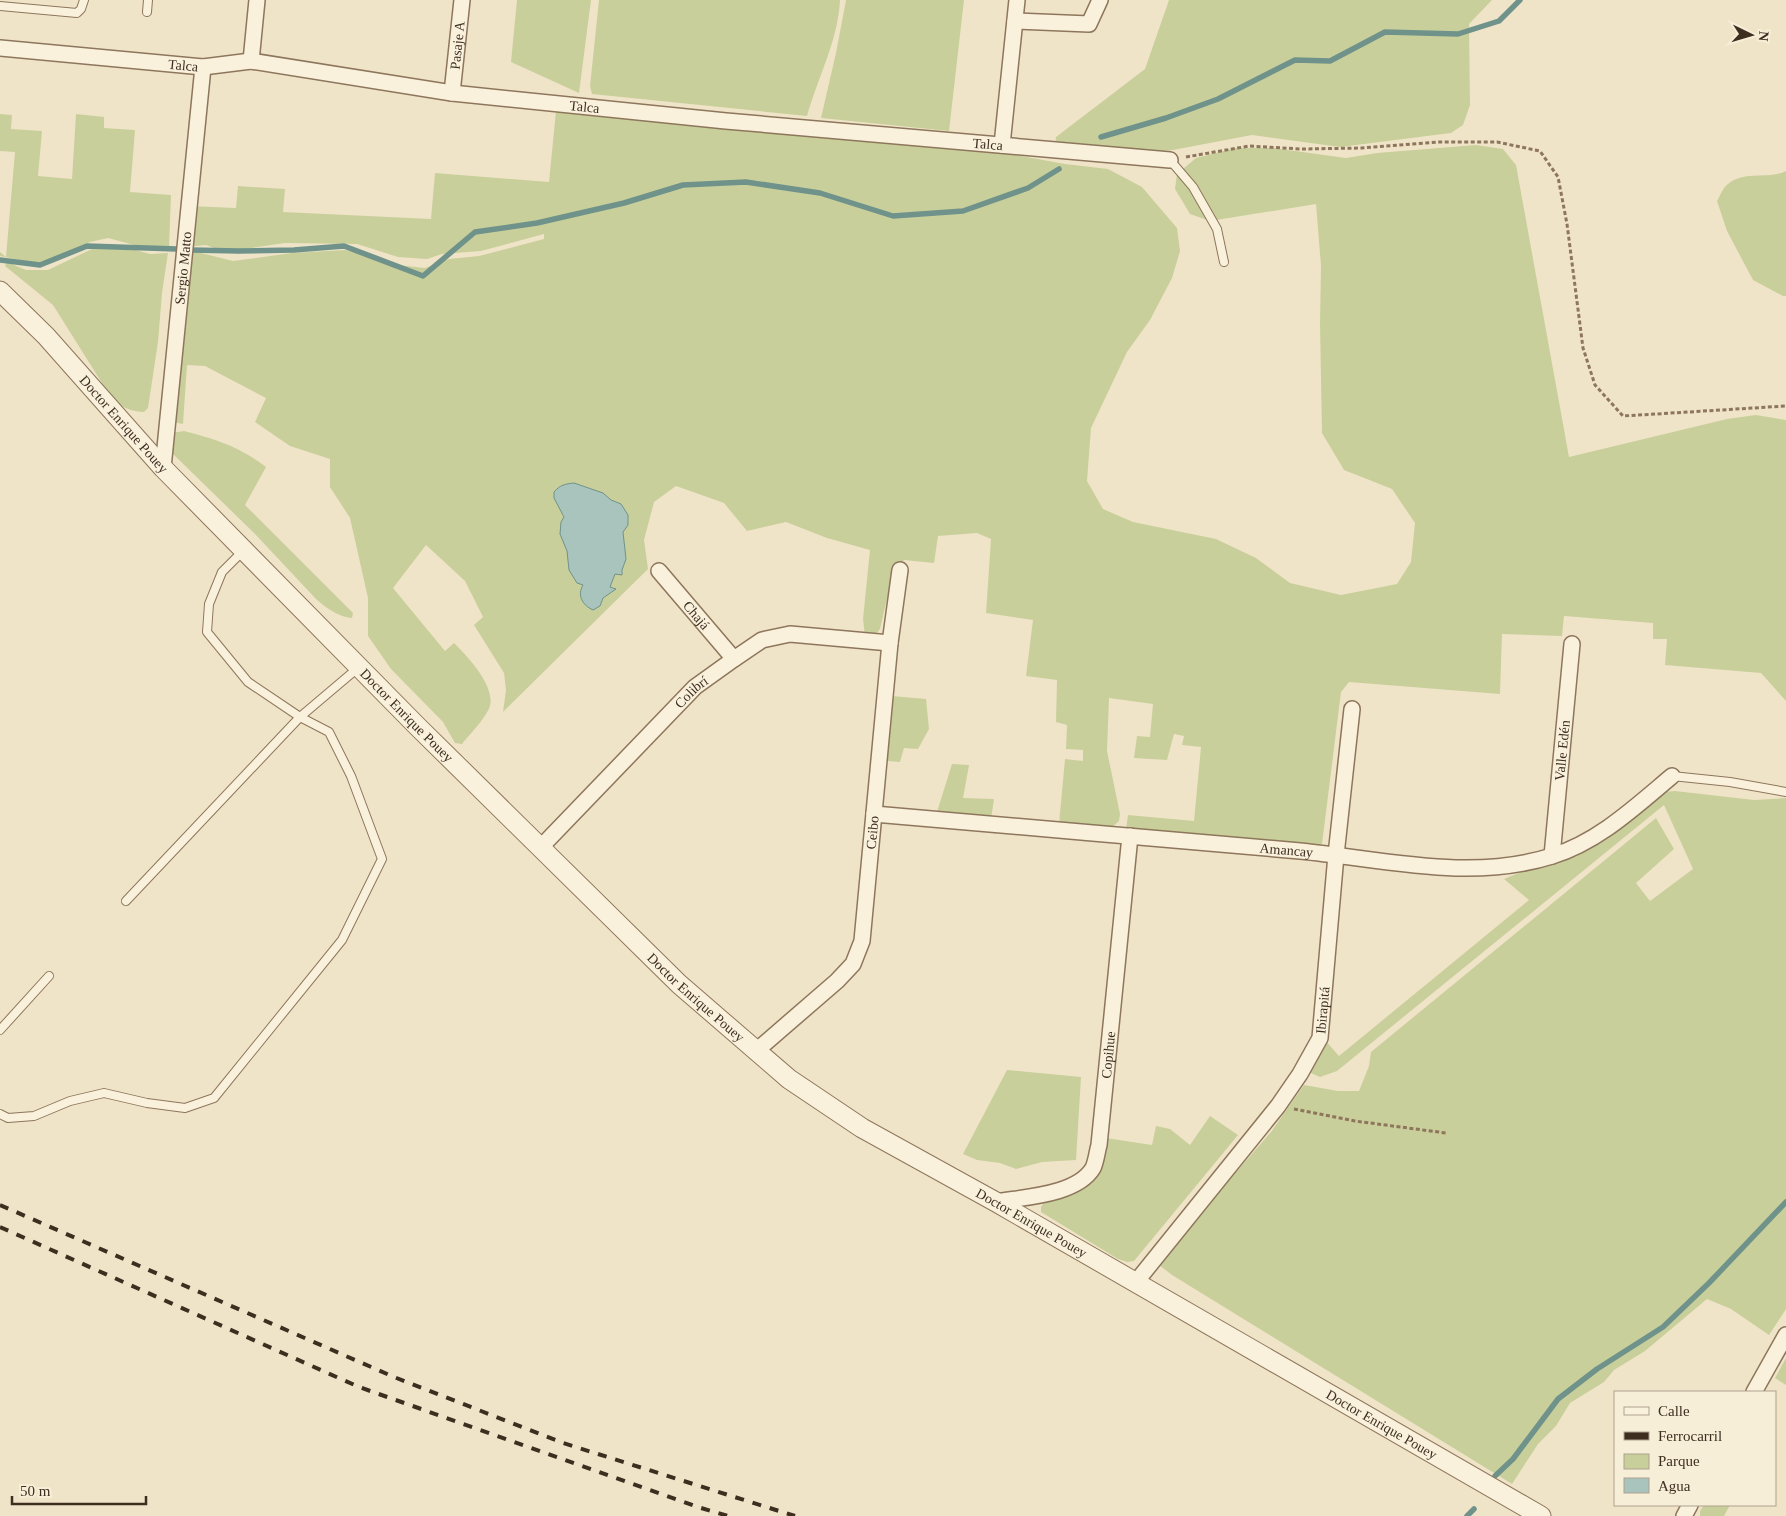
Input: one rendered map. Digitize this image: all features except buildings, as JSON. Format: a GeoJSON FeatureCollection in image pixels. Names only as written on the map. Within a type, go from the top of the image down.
{"type":"FeatureCollection","features":[{"type":"Feature","properties":{"kind":"street"},"geometry":{"type":"LineString","coordinates":[[251,61],[257,0]]}},
{"type":"Feature","properties":{"kind":"street","name":"Pasaje A"},"geometry":{"type":"LineString","coordinates":[[452,93],[462,0]]}},
{"type":"Feature","properties":{"kind":"street"},"geometry":{"type":"LineString","coordinates":[[1002,146],[1017,0]]}},
{"type":"Feature","properties":{"kind":"street"},"geometry":{"type":"LineString","coordinates":[[1014,21],[1089,24],[1100,0]]}},
{"type":"Feature","properties":{"kind":"street","name":"Talca"},"geometry":{"type":"LineString","coordinates":[[0,48],[203,67],[251,61],[452,93],[726,121],[1170,160]]}},
{"type":"Feature","properties":{"kind":"street","name":"Sergio Matto"},"geometry":{"type":"LineString","coordinates":[[163,468],[203,67]]}},
{"type":"Feature","properties":{"kind":"street","name":"Doctor Enrique Pouey"},"geometry":{"type":"LineString","coordinates":[[0,292],[46,336],[163,468],[359,666],[679,984],[789,1079],[862,1128],[996,1202],[1541,1516]]}},
{"type":"Feature","properties":{"kind":"street","name":"Ceibo"},"geometry":{"type":"LineString","coordinates":[[756,1051],[837,981],[853,964],[862,941],[890,643],[900,570]]}},
{"type":"Feature","properties":{"kind":"street","name":"Chajá"},"geometry":{"type":"LineString","coordinates":[[659,571],[734,659]]}},
{"type":"Feature","properties":{"kind":"street","name":"Colibrí"},"geometry":{"type":"LineString","coordinates":[[541,847],[695,687],[762,640],[790,634],[890,643]]}},
{"type":"Feature","properties":{"kind":"street","name":"Valle Edén"},"geometry":{"type":"LineString","coordinates":[[1552,856],[1572,644]]}},
{"type":"Feature","properties":{"kind":"street","name":"Ibirapitá"},"geometry":{"type":"LineString","coordinates":[[1136,1282],[1278,1106],[1300,1074],[1320,1038],[1336,855],[1352,709]]}},
{"type":"Feature","properties":{"kind":"street","name":"Amancay"},"geometry":{"type":"LineString","coordinates":[[874,814],[1336,855],[1423,866],[1494,868],[1552,856],[1593,839],[1672,776]]}},
{"type":"Feature","properties":{"kind":"street","name":"Copihue"},"geometry":{"type":"LineString","coordinates":[[996,1202],[1048,1194],[1076,1184],[1093,1168],[1099,1145],[1130,836]]}},
{"type":"Feature","properties":{"kind":"street"},"geometry":{"type":"LineString","coordinates":[[1755,1391],[1786,1335]]}},
{"type":"Feature","properties":{"kind":"lane"},"geometry":{"type":"LineString","coordinates":[[0,6],[77,12],[81,10],[84,0]]}},
{"type":"Feature","properties":{"kind":"lane"},"geometry":{"type":"LineString","coordinates":[[147,12],[148,0]]}},
{"type":"Feature","properties":{"kind":"lane"},"geometry":{"type":"LineString","coordinates":[[1170,160],[1193,187],[1217,229],[1224,262]]}},
{"type":"Feature","properties":{"kind":"lane"},"geometry":{"type":"LineString","coordinates":[[0,1114],[8,1118],[34,1116],[70,1102],[104,1093],[147,1103],[185,1108],[214,1098],[342,940],[382,859],[350,776],[328,732],[300,718],[248,682],[207,632],[209,604],[222,572],[244,550]]}},
{"type":"Feature","properties":{"kind":"lane"},"geometry":{"type":"LineString","coordinates":[[126,901],[300,718],[359,666]]}},
{"type":"Feature","properties":{"kind":"lane"},"geometry":{"type":"LineString","coordinates":[[1672,776],[1730,782],[1786,792]]}},
{"type":"Feature","properties":{"kind":"lane"},"geometry":{"type":"LineString","coordinates":[[0,1030],[49,976]]}},
{"type":"Feature","properties":{"kind":"path"},"geometry":{"type":"LineString","coordinates":[[1170,160],[1249,146],[1301,149],[1362,148],[1438,142],[1496,142],[1540,151],[1558,178],[1567,224],[1583,348],[1595,384],[1623,416],[1786,406]]}},
{"type":"Feature","properties":{"kind":"path"},"geometry":{"type":"LineString","coordinates":[[1278,1106],[1354,1121],[1446,1133]]}},
{"type":"Feature","properties":{"kind":"green space"},"geometry":{"type":"Polygon","coordinates":[[[517,0],[591,0],[579,93],[511,62],[517,0]]]}},
{"type":"Feature","properties":{"kind":"green space"},"geometry":{"type":"Polygon","coordinates":[[[599,0],[840,0],[836,30],[807,116],[592,94],[590,86],[599,0]]]}},
{"type":"Feature","properties":{"kind":"green space"},"geometry":{"type":"Polygon","coordinates":[[[846,0],[964,0],[949,131],[821,118],[846,0]]]}},
{"type":"Feature","properties":{"kind":"green space"},"geometry":{"type":"Polygon","coordinates":[[[1169,0],[1492,0],[1469,24],[1470,105],[1463,125],[1451,133],[1340,147],[1252,135],[1173,150],[1128,154],[1055,146],[1056,137],[1145,69],[1169,0]]]}},
{"type":"Feature","properties":{"kind":"green space"},"geometry":{"type":"Polygon","coordinates":[[[556,111],[1010,154],[1065,164],[1108,169],[1142,187],[1177,228],[1180,251],[1172,278],[1150,320],[1127,352],[1091,428],[1087,481],[1103,509],[1133,522],[1216,539],[1256,558],[1290,583],[1341,595],[1397,584],[1411,562],[1415,523],[1392,489],[1344,470],[1322,433],[1321,266],[1316,204],[1210,221],[1190,214],[1175,189],[1177,174],[1196,158],[1236,148],[1273,148],[1346,158],[1377,153],[1476,145],[1503,149],[1516,165],[1569,457],[1727,419],[1756,415],[1786,420],[1786,701],[1761,673],[1665,665],[1667,639],[1653,639],[1653,623],[1564,616],[1562,636],[1502,634],[1500,694],[1349,682],[1341,692],[1322,844],[1313,848],[1126,830],[1128,815],[1194,821],[1201,747],[1182,745],[1184,736],[1174,734],[1167,760],[1134,758],[1137,736],[1150,737],[1153,704],[1109,698],[1107,751],[1120,814],[1119,821],[1110,829],[1059,824],[1065,759],[1083,761],[1083,750],[1066,749],[1067,725],[1056,722],[1057,680],[1026,676],[1033,620],[986,613],[991,539],[977,533],[938,536],[934,563],[904,560],[893,572],[880,629],[871,640],[865,637],[863,619],[870,550],[827,538],[786,522],[747,531],[724,503],[676,486],[654,502],[644,540],[648,569],[503,712],[506,690],[504,673],[474,625],[483,617],[465,581],[426,545],[393,588],[445,651],[454,643],[466,656],[479,672],[488,689],[490,698],[488,711],[478,726],[462,744],[455,743],[443,722],[391,669],[368,636],[368,598],[350,518],[330,487],[330,459],[290,446],[255,422],[266,398],[205,366],[187,365],[183,424],[168,421],[187,252],[193,251],[233,261],[292,253],[345,250],[377,257],[398,265],[425,268],[449,259],[479,256],[544,239],[544,234],[481,251],[442,254],[427,259],[398,257],[357,244],[285,243],[224,252],[206,245],[185,247],[190,206],[236,208],[238,186],[285,189],[283,212],[431,219],[435,173],[549,182],[556,111]]]}},
{"type":"Feature","properties":{"kind":"green space"},"geometry":{"type":"Polygon","coordinates":[[[0,114],[12,115],[11,129],[42,131],[38,176],[72,179],[76,114],[104,117],[104,128],[135,130],[130,192],[171,195],[169,248],[153,250],[108,238],[90,242],[50,262],[34,263],[0,256],[0,252],[6,257],[15,152],[0,151],[0,114]]]}},
{"type":"Feature","properties":{"kind":"green space"},"geometry":{"type":"Polygon","coordinates":[[[1786,171],[1786,296],[1783,296],[1753,280],[1727,231],[1717,201],[1725,187],[1735,180],[1749,176],[1779,174],[1786,171]]]}},
{"type":"Feature","properties":{"kind":"green space"},"geometry":{"type":"Polygon","coordinates":[[[112,246],[150,254],[168,253],[158,342],[148,408],[144,412],[127,408],[112,399],[53,305],[5,266],[7,262],[26,270],[48,270],[92,249],[112,246]]]}},
{"type":"Feature","properties":{"kind":"green space"},"geometry":{"type":"Polygon","coordinates":[[[184,431],[227,444],[266,467],[245,505],[353,613],[352,618],[333,612],[316,599],[255,534],[171,452],[171,433],[184,431]]]}},
{"type":"Feature","properties":{"kind":"green space"},"geometry":{"type":"Polygon","coordinates":[[[881,695],[926,699],[929,729],[918,749],[904,748],[900,762],[873,760],[881,695]]]}},
{"type":"Feature","properties":{"kind":"green space"},"geometry":{"type":"Polygon","coordinates":[[[952,764],[969,765],[963,798],[994,799],[991,819],[936,815],[952,764]]]}},
{"type":"Feature","properties":{"kind":"green space"},"geometry":{"type":"Polygon","coordinates":[[[1675,791],[1754,800],[1786,798],[1786,1309],[1769,1335],[1731,1309],[1707,1299],[1645,1351],[1614,1370],[1604,1382],[1570,1403],[1556,1426],[1538,1444],[1512,1484],[1172,1275],[1159,1265],[1203,1210],[1271,1132],[1304,1085],[1338,1091],[1359,1091],[1369,1066],[1371,1052],[1656,818],[1674,849],[1636,883],[1650,901],[1693,869],[1664,805],[1337,1071],[1320,1077],[1304,1070],[1316,1030],[1339,1056],[1529,900],[1504,879],[1603,839],[1661,792],[1675,791]]]}},
{"type":"Feature","properties":{"kind":"green space"},"geometry":{"type":"Polygon","coordinates":[[[1007,1070],[1081,1077],[1076,1160],[1042,1162],[1016,1169],[1000,1163],[977,1160],[963,1154],[1007,1070]]]}},
{"type":"Feature","properties":{"kind":"green space"},"geometry":{"type":"Polygon","coordinates":[[[1210,1116],[1238,1135],[1134,1261],[1127,1262],[1118,1259],[1041,1212],[1041,1207],[1045,1201],[1058,1199],[1079,1190],[1106,1138],[1152,1145],[1156,1126],[1170,1129],[1190,1145],[1210,1116]]]}},
{"type":"Feature","properties":{"kind":"green space"},"geometry":{"type":"Polygon","coordinates":[[[1786,1358],[1786,1385],[1775,1378],[1786,1358]]]}},
{"type":"Feature","properties":{"kind":"green space"},"geometry":{"type":"Polygon","coordinates":[[[1703,1506],[1729,1506],[1724,1516],[1700,1516],[1700,1511],[1703,1506]]]}},
{"type":"Feature","properties":{"kind":"water"},"geometry":{"type":"Polygon","coordinates":[[[574,483],[603,493],[611,500],[621,504],[628,515],[628,525],[623,532],[626,559],[622,575],[615,574],[610,587],[616,589],[603,598],[600,606],[593,610],[583,603],[580,592],[583,585],[577,583],[569,570],[567,551],[560,534],[561,522],[564,517],[554,498],[554,492],[558,488],[565,484],[574,483]]]}},
{"type":"Feature","properties":{"kind":"waterway"},"geometry":{"type":"LineString","coordinates":[[1101,137],[1166,118],[1218,99],[1295,60],[1330,61],[1385,32],[1458,34],[1499,21],[1520,0]]}},
{"type":"Feature","properties":{"kind":"waterway"},"geometry":{"type":"LineString","coordinates":[[191,250],[294,250],[344,246],[423,276],[475,232],[537,223],[624,203],[683,185],[746,182],[820,193],[893,216],[963,211],[1028,188],[1059,169]]}},
{"type":"Feature","properties":{"kind":"waterway"},"geometry":{"type":"LineString","coordinates":[[0,260],[40,265],[87,246],[177,249]]}},
{"type":"Feature","properties":{"kind":"waterway"},"geometry":{"type":"LineString","coordinates":[[1495,1476],[1513,1459],[1558,1399],[1597,1369],[1663,1327],[1709,1283],[1786,1202]]}},
{"type":"Feature","properties":{"kind":"waterway"},"geometry":{"type":"LineString","coordinates":[[1467,1516],[1474,1509]]}},
{"type":"Feature","properties":{"kind":"railway"},"geometry":{"type":"LineString","coordinates":[[0,1205],[394,1377],[563,1443],[795,1516]]}},
{"type":"Feature","properties":{"kind":"railway"},"geometry":{"type":"LineString","coordinates":[[0,1227],[359,1387],[728,1516]]}}]}
